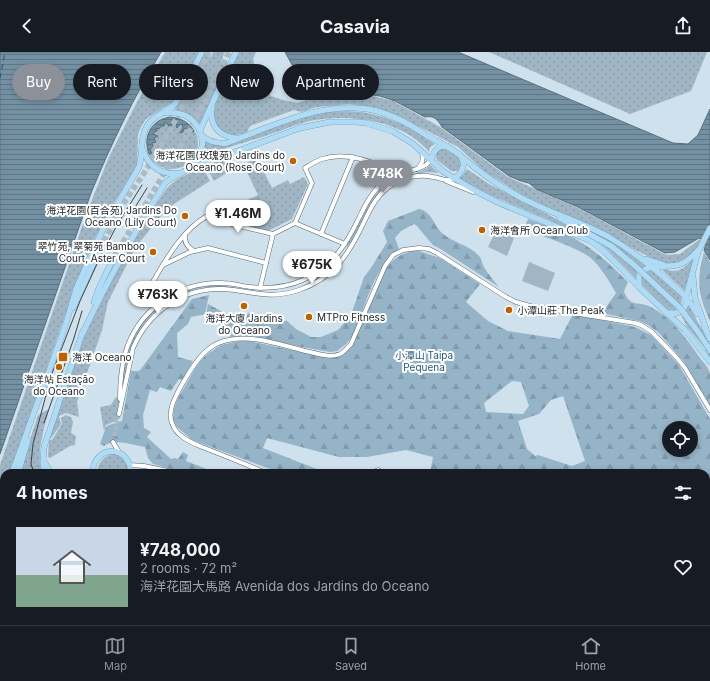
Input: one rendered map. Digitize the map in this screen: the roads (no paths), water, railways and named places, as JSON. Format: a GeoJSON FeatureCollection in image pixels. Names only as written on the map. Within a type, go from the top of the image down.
{"type":"FeatureCollection","features":[{"type":"Feature","properties":{"kind":"main road"},"geometry":{"type":"LineString","coordinates":[[13,469],[65,327],[76,289],[104,228],[139,167],[144,131],[152,121],[169,110],[175,104],[202,52]]}},
{"type":"Feature","properties":{"kind":"main road"},"geometry":{"type":"LineString","coordinates":[[230,64],[236,52]]}},
{"type":"Feature","properties":{"kind":"main road"},"geometry":{"type":"LineString","coordinates":[[188,169],[195,163],[201,153],[202,145],[200,132],[216,95]]}},
{"type":"Feature","properties":{"kind":"main road"},"geometry":{"type":"LineString","coordinates":[[216,96],[212,106],[211,114],[215,129],[228,138],[243,137]]}},
{"type":"Feature","properties":{"kind":"main road"},"geometry":{"type":"LineString","coordinates":[[158,116],[167,113],[182,114],[194,122],[200,132],[210,141],[221,143],[243,137],[312,112],[327,109],[360,108],[376,110],[398,118],[460,155],[486,177],[611,246],[639,269],[680,308],[696,328],[710,350]]}},
{"type":"Feature","properties":{"kind":"main road"},"geometry":{"type":"LineString","coordinates":[[83,333],[102,291],[134,234],[166,184],[181,172],[300,128],[330,122],[366,123],[382,127],[403,137],[421,150],[444,172],[454,179],[497,202],[590,242],[605,252],[639,287],[688,333],[710,362]]}},
{"type":"Feature","properties":{"kind":"main road"},"geometry":{"type":"LineString","coordinates":[[431,160],[433,153],[437,148],[443,146],[448,147]]}},
{"type":"Feature","properties":{"kind":"main road"},"geometry":{"type":"LineString","coordinates":[[142,147],[147,159],[156,169],[168,173],[181,172]]}},
{"type":"Feature","properties":{"kind":"main road"},"geometry":{"type":"LineString","coordinates":[[454,179],[462,171],[464,162],[460,155]]}},
{"type":"Feature","properties":{"kind":"main road"},"geometry":{"type":"LineString","coordinates":[[444,172],[452,174],[462,171]]}},
{"type":"Feature","properties":{"kind":"main road"},"geometry":{"type":"LineString","coordinates":[[535,204],[580,222],[609,237],[640,256],[693,306],[706,329]]}},
{"type":"Feature","properties":{"kind":"main road"},"geometry":{"type":"LineString","coordinates":[[666,312],[675,314],[682,311],[697,257],[710,228]]}},
{"type":"Feature","properties":{"kind":"main road"},"geometry":{"type":"LineString","coordinates":[[639,287],[638,280],[640,273],[646,269],[672,266],[686,262],[702,245]]}},
{"type":"Feature","properties":{"kind":"main road"},"geometry":{"type":"LineString","coordinates":[[65,327],[100,249]]}},
{"type":"Feature","properties":{"kind":"main road"},"geometry":{"type":"LineString","coordinates":[[640,256],[657,263],[672,266]]}},
{"type":"Feature","properties":{"kind":"main road"},"geometry":{"type":"LineString","coordinates":[[44,469],[44,447],[99,288],[114,257]]}},
{"type":"Feature","properties":{"kind":"main road"},"geometry":{"type":"LineString","coordinates":[[693,271],[695,298],[710,339]]}},
{"type":"Feature","properties":{"kind":"main road"},"geometry":{"type":"LineString","coordinates":[[19,469],[42,392]]}},
{"type":"Feature","properties":{"kind":"main road"},"geometry":{"type":"LineString","coordinates":[[44,447],[45,462],[49,469]]}},
{"type":"Feature","properties":{"kind":"main road"},"geometry":{"type":"LineString","coordinates":[[93,469],[96,461],[101,455],[112,451],[125,457],[130,465],[130,469]]}},
{"type":"Feature","properties":{"kind":"main road"},"geometry":{"type":"LineString","coordinates":[[0,519],[0,534]]}},
{"type":"Feature","properties":{"kind":"street"},"geometry":{"type":"LineString","coordinates":[[421,150],[423,156],[419,168],[392,177],[376,190],[367,203],[345,244],[330,262],[311,276],[288,285],[273,288],[260,288],[224,283],[199,285],[176,293],[155,306],[139,324],[127,346],[122,369],[119,414],[133,348],[144,328],[154,316],[166,306],[186,295],[208,290],[224,289],[260,295],[271,295],[292,292],[314,283],[328,275],[344,258],[353,244],[375,201],[388,188],[400,180],[413,176],[427,176],[444,180],[497,202]]}},
{"type":"Feature","properties":{"kind":"street"},"geometry":{"type":"LineString","coordinates":[[143,288],[149,288],[163,265],[186,234],[206,217],[223,208],[232,224],[273,234],[295,223],[312,183],[305,168],[331,157],[344,156],[374,162],[386,168]]}},
{"type":"Feature","properties":{"kind":"street"},"geometry":{"type":"LineString","coordinates":[[321,234],[353,157]]}},
{"type":"Feature","properties":{"kind":"street"},"geometry":{"type":"LineString","coordinates":[[413,170],[423,167],[431,160]]}},
{"type":"Feature","properties":{"kind":"street"},"geometry":{"type":"LineString","coordinates":[[444,180],[454,179]]}},
{"type":"Feature","properties":{"kind":"street"},"geometry":{"type":"LineString","coordinates":[[295,223],[345,244]]}},
{"type":"Feature","properties":{"kind":"street"},"geometry":{"type":"LineString","coordinates":[[186,234],[185,239],[187,245],[194,251]]}},
{"type":"Feature","properties":{"kind":"street"},"geometry":{"type":"LineString","coordinates":[[260,288],[273,234]]}},
{"type":"Feature","properties":{"kind":"street"},"geometry":{"type":"LineString","coordinates":[[344,258],[347,252],[345,244]]}},
{"type":"Feature","properties":{"kind":"street"},"geometry":{"type":"LineString","coordinates":[[163,265],[194,251],[208,248],[266,263]]}},
{"type":"Feature","properties":{"kind":"street"},"geometry":{"type":"LineString","coordinates":[[256,469],[195,444],[184,438],[174,428],[171,421],[170,412],[173,402],[196,362],[213,346],[222,341],[237,338],[254,339],[326,355],[339,354],[351,344],[385,266],[393,256],[403,250],[412,248],[423,248],[437,253],[516,302],[530,306],[641,325],[672,353],[685,368],[710,410]]}},
{"type":"Feature","properties":{"kind":"street"},"geometry":{"type":"LineString","coordinates":[[260,288],[265,293],[271,295]]}},
{"type":"Feature","properties":{"kind":"street"},"geometry":{"type":"LineString","coordinates":[[106,452],[111,448],[113,442],[120,454]]}},
{"type":"Feature","properties":{"kind":"street"},"geometry":{"type":"LineString","coordinates":[[130,465],[159,469]]}},
{"type":"Feature","properties":{"kind":"tunnel"},"geometry":{"type":"LineString","coordinates":[[100,249],[124,203],[154,158],[175,121],[209,52]]}},
{"type":"Feature","properties":{"kind":"tunnel"},"geometry":{"type":"LineString","coordinates":[[114,257],[190,130],[229,52]]}},
{"type":"Feature","properties":{"kind":"tunnel"},"geometry":{"type":"LineString","coordinates":[[113,442],[119,414]]}},
{"type":"Feature","properties":{"kind":"tram line"},"geometry":{"type":"LineString","coordinates":[[33,469],[31,464],[33,444],[51,376],[80,301],[97,264],[117,225],[142,185]]}},
{"type":"Feature","properties":{"kind":"tram line"},"geometry":{"type":"LineString","coordinates":[[126,222],[147,188]]}},
{"type":"Feature","properties":{"kind":"tram line"},"geometry":{"type":"LineString","coordinates":[[44,423],[82,311]]}},
{"type":"Feature","properties":{"kind":"place","name":"海洋花園(玫瑰苑) Jardins do Oceano (Rose Court)"},"geometry":{"type":"Point","coordinates":[293,161]}},
{"type":"Feature","properties":{"kind":"place","name":"海洋花園(百合苑) Jardins Do Oceano (Lily Court)"},"geometry":{"type":"Point","coordinates":[185,216]}},
{"type":"Feature","properties":{"kind":"place","name":"海洋會所 Ocean Club"},"geometry":{"type":"Point","coordinates":[482,230]}},
{"type":"Feature","properties":{"kind":"place","name":"翠竹苑, 翠菊苑 Bamboo Court, Aster Court"},"geometry":{"type":"Point","coordinates":[153,252]}},
{"type":"Feature","properties":{"kind":"place","name":"海洋大廈 Jardins do Oceano"},"geometry":{"type":"Point","coordinates":[244,306]}},
{"type":"Feature","properties":{"kind":"place","name":"小潭山莊 The Peak"},"geometry":{"type":"Point","coordinates":[509,310]}},
{"type":"Feature","properties":{"kind":"place","name":"MTPro Fitness"},"geometry":{"type":"Point","coordinates":[309,317]}},
{"type":"Feature","properties":{"kind":"place","name":"海洋 Oceano"},"geometry":{"type":"Point","coordinates":[63,357]}},
{"type":"Feature","properties":{"kind":"place","name":"海洋站 Estação do Oceano"},"geometry":{"type":"Point","coordinates":[59,367]}},
{"type":"Feature","properties":{"kind":"park label","name":"小潭山 Taipa Pequena"},"geometry":{"type":"Point","coordinates":[424,360]}}]}
